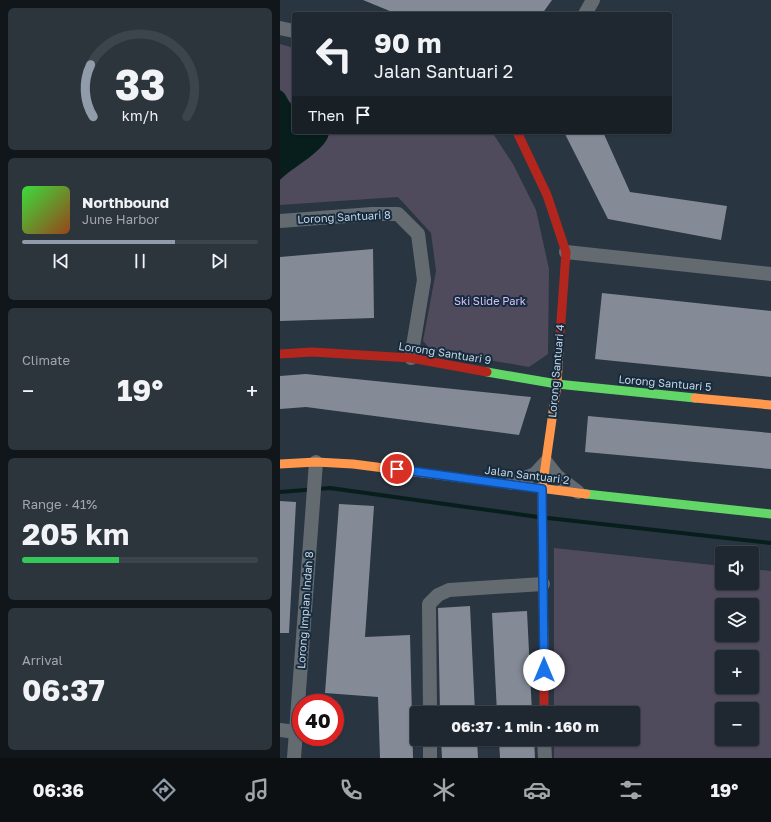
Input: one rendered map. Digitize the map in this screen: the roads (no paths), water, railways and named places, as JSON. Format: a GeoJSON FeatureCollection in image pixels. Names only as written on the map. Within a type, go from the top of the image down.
{"type":"FeatureCollection","features":[{"type":"Feature","properties":{"kind":"street"},"geometry":{"type":"LineString","coordinates":[[586,12],[593,0]]}},
{"type":"Feature","properties":{"kind":"street"},"geometry":{"type":"LineString","coordinates":[[280,28],[292,31]]}},
{"type":"Feature","properties":{"kind":"street","name":"Lorong Santuari 4"},"geometry":{"type":"LineString","coordinates":[[517,134],[547,195],[566,252],[557,384],[542,489],[544,706]]}},
{"type":"Feature","properties":{"kind":"street","name":"Lorong Santuari 8"},"geometry":{"type":"LineString","coordinates":[[280,221],[372,214],[398,214],[418,234],[424,280],[410,358]]}},
{"type":"Feature","properties":{"kind":"street"},"geometry":{"type":"LineString","coordinates":[[566,252],[771,274]]}},
{"type":"Feature","properties":{"kind":"street","name":"Lorong Santuari 9"},"geometry":{"type":"LineString","coordinates":[[280,354],[312,352],[410,358],[557,384]]}},
{"type":"Feature","properties":{"kind":"street","name":"Lorong Santuari 5"},"geometry":{"type":"LineString","coordinates":[[557,384],[771,405]]}},
{"type":"Feature","properties":{"kind":"street"},"geometry":{"type":"LineString","coordinates":[[507,485],[535,474],[546,462],[557,476],[580,493]]}},
{"type":"Feature","properties":{"kind":"street","name":"Jalan Santuari 2"},"geometry":{"type":"LineString","coordinates":[[280,464],[315,468],[405,470],[507,485],[771,514]]}},
{"type":"Feature","properties":{"kind":"street","name":"Lorong Impian Indah 8"},"geometry":{"type":"LineString","coordinates":[[299,694],[315,468]]}},
{"type":"Feature","properties":{"kind":"street"},"geometry":{"type":"LineString","coordinates":[[430,706],[429,604],[438,595],[449,590],[543,584]]}},
{"type":"Feature","properties":{"kind":"street"},"geometry":{"type":"LineString","coordinates":[[280,730],[292,732]]}},
{"type":"Feature","properties":{"kind":"street","name":"Lorong Impian Indah 8"},"geometry":{"type":"LineString","coordinates":[[294,758],[295,746]]}},
{"type":"Feature","properties":{"kind":"street"},"geometry":{"type":"LineString","coordinates":[[430,746],[430,758]]}},
{"type":"Feature","properties":{"kind":"street"},"geometry":{"type":"LineString","coordinates":[[544,746],[545,758]]}},
{"type":"Feature","properties":{"kind":"waterway"},"geometry":{"type":"LineString","coordinates":[[280,492],[330,488],[538,517]]}},
{"type":"Feature","properties":{"kind":"waterway"},"geometry":{"type":"LineString","coordinates":[[548,518],[771,543]]}},
{"type":"Feature","properties":{"kind":"park label","name":"Ski Slide Park"},"geometry":{"type":"Point","coordinates":[490,301]}}]}
